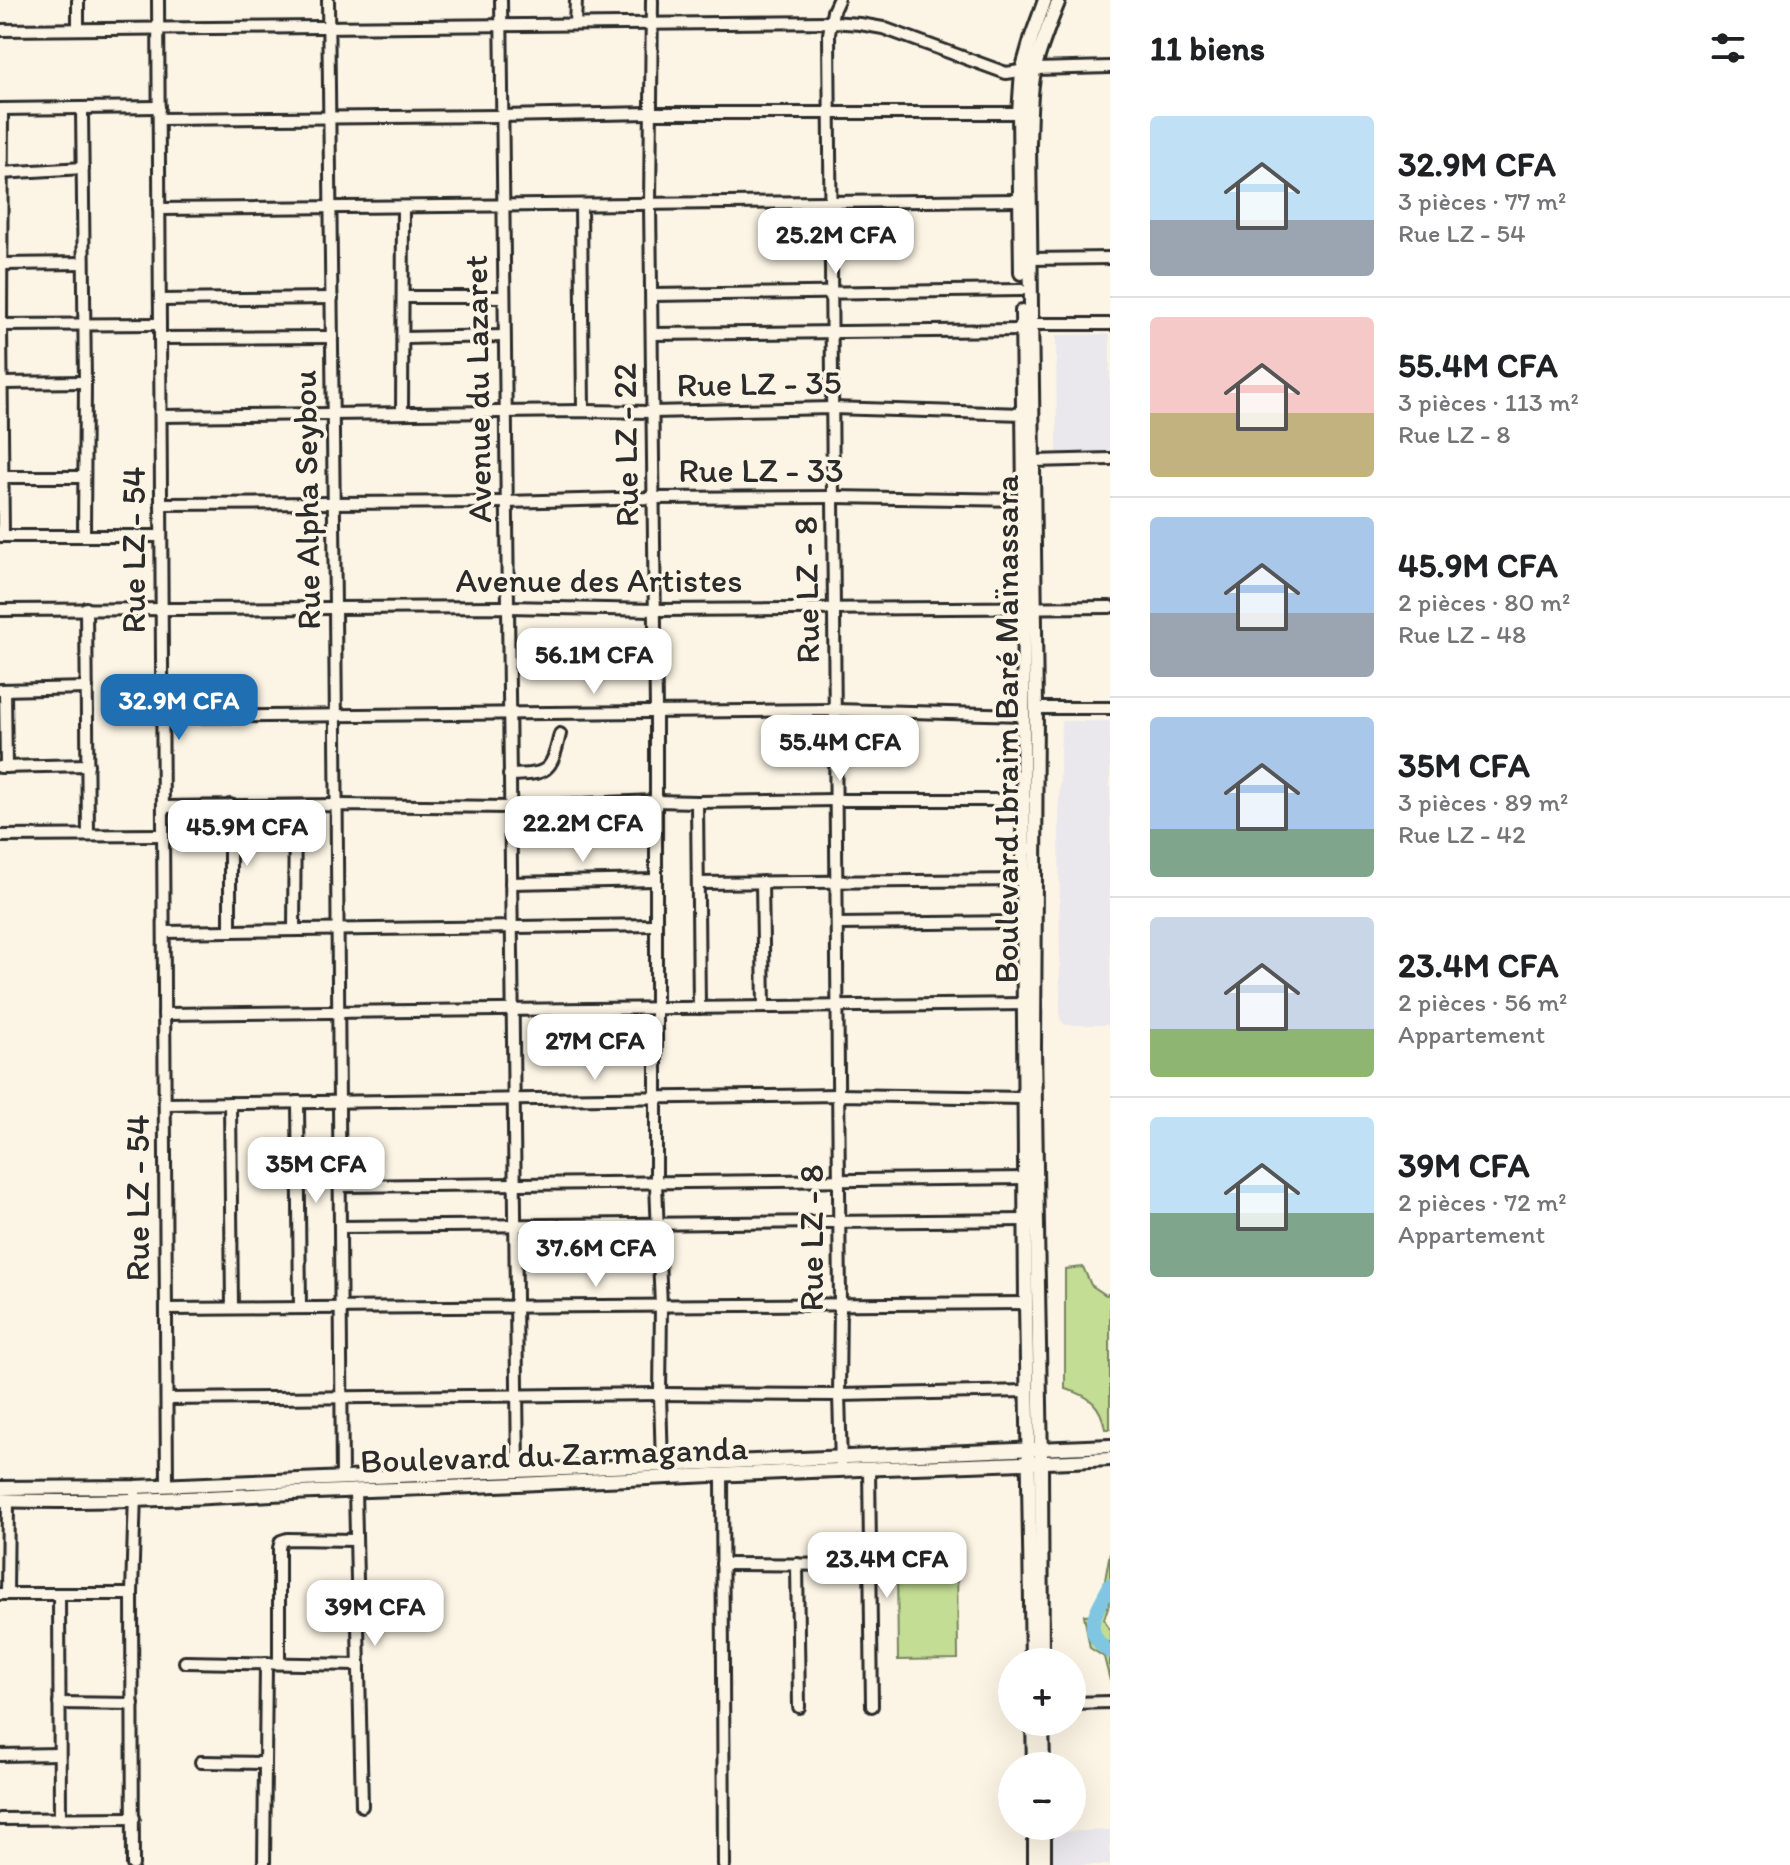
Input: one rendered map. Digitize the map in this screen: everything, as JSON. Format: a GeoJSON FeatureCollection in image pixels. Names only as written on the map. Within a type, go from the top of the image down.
{"type":"FeatureCollection","features":[{"type":"Feature","properties":{"kind":"main road","name":"Boulevard Ibraim Baré Maïnassara"},"geometry":{"type":"LineString","coordinates":[[1034,1449],[1030,712],[1033,461],[1021,290],[1019,113],[1032,36],[1045,0]]}},
{"type":"Feature","properties":{"kind":"main road","name":"Boulevard Ibraim Baré Maïnassara"},"geometry":{"type":"LineString","coordinates":[[1030,607],[1023,414],[1029,259],[1031,89],[1028,70],[1041,47],[1059,0]]}},
{"type":"Feature","properties":{"kind":"main road","name":"Boulevard Ibraim Baré Maïnassara"},"geometry":{"type":"LineString","coordinates":[[1030,712],[1023,922],[1027,1391],[1035,1463]]}},
{"type":"Feature","properties":{"kind":"main road","name":"Boulevard du Zarmaganda"},"geometry":{"type":"LineString","coordinates":[[4,1500],[135,1493],[518,1485],[722,1475],[1034,1449],[1110,1446]]}},
{"type":"Feature","properties":{"kind":"main road","name":"Boulevard du Zarmaganda"},"geometry":{"type":"LineString","coordinates":[[0,1488],[135,1493],[167,1484],[662,1466],[841,1464],[869,1469],[1110,1459]]}},
{"type":"Feature","properties":{"kind":"main road"},"geometry":{"type":"LineString","coordinates":[[1041,1492],[1046,1474],[1058,1462]]}},
{"type":"Feature","properties":{"kind":"main road"},"geometry":{"type":"LineString","coordinates":[[1032,1648],[1029,1485],[1035,1463]]}},
{"type":"Feature","properties":{"kind":"main road"},"geometry":{"type":"LineString","coordinates":[[1035,1463],[1041,1492],[1042,1648]]}},
{"type":"Feature","properties":{"kind":"main road"},"geometry":{"type":"LineString","coordinates":[[1002,1465],[1029,1485]]}},
{"type":"Feature","properties":{"kind":"main road"},"geometry":{"type":"LineString","coordinates":[[1035,1865],[1038,1840]]}},
{"type":"Feature","properties":{"kind":"main road"},"geometry":{"type":"LineString","coordinates":[[1041,1840],[1044,1865]]}},
{"type":"Feature","properties":{"kind":"street"},"geometry":{"type":"LineString","coordinates":[[78,0],[78,29]]}},
{"type":"Feature","properties":{"kind":"street","name":"Rue LZ - 54"},"geometry":{"type":"LineString","coordinates":[[158,0],[167,1484]]}},
{"type":"Feature","properties":{"kind":"street","name":"Rue Alpha Seybou"},"geometry":{"type":"LineString","coordinates":[[328,0],[342,1479]]}},
{"type":"Feature","properties":{"kind":"street","name":"Avenue du Lazaret"},"geometry":{"type":"LineString","coordinates":[[501,0],[518,1472]]}},
{"type":"Feature","properties":{"kind":"street"},"geometry":{"type":"LineString","coordinates":[[575,24],[576,0]]}},
{"type":"Feature","properties":{"kind":"street","name":"Rue LZ - 22"},"geometry":{"type":"LineString","coordinates":[[652,0],[650,204],[656,712],[656,1184],[661,1306],[662,1466]]}},
{"type":"Feature","properties":{"kind":"street","name":"Rue LZ - 8"},"geometry":{"type":"LineString","coordinates":[[838,0],[830,22],[830,203],[841,1464]]}},
{"type":"Feature","properties":{"kind":"street"},"geometry":{"type":"LineString","coordinates":[[0,30],[830,22],[883,28],[1006,73],[1110,67]]}},
{"type":"Feature","properties":{"kind":"street"},"geometry":{"type":"LineString","coordinates":[[161,536],[1,536],[1,109],[330,117],[1019,113]]}},
{"type":"Feature","properties":{"kind":"street"},"geometry":{"type":"LineString","coordinates":[[82,109],[84,535]]}},
{"type":"Feature","properties":{"kind":"street"},"geometry":{"type":"LineString","coordinates":[[1,173],[83,168]]}},
{"type":"Feature","properties":{"kind":"street"},"geometry":{"type":"LineString","coordinates":[[159,209],[1020,200]]}},
{"type":"Feature","properties":{"kind":"street"},"geometry":{"type":"LineString","coordinates":[[581,205],[583,411]]}},
{"type":"Feature","properties":{"kind":"street"},"geometry":{"type":"LineString","coordinates":[[402,413],[403,207]]}},
{"type":"Feature","properties":{"kind":"street"},"geometry":{"type":"LineString","coordinates":[[1029,259],[1110,258]]}},
{"type":"Feature","properties":{"kind":"street"},"geometry":{"type":"LineString","coordinates":[[2,264],[83,263]]}},
{"type":"Feature","properties":{"kind":"street"},"geometry":{"type":"LineString","coordinates":[[652,295],[1021,290]]}},
{"type":"Feature","properties":{"kind":"street"},"geometry":{"type":"LineString","coordinates":[[403,297],[503,297]]}},
{"type":"Feature","properties":{"kind":"street"},"geometry":{"type":"LineString","coordinates":[[160,300],[332,298]]}},
{"type":"Feature","properties":{"kind":"street"},"geometry":{"type":"LineString","coordinates":[[0,325],[160,324]]}},
{"type":"Feature","properties":{"kind":"street"},"geometry":{"type":"LineString","coordinates":[[652,334],[1110,324]]}},
{"type":"Feature","properties":{"kind":"street"},"geometry":{"type":"LineString","coordinates":[[403,338],[504,336]]}},
{"type":"Feature","properties":{"kind":"street"},"geometry":{"type":"LineString","coordinates":[[160,338],[332,337]]}},
{"type":"Feature","properties":{"kind":"street"},"geometry":{"type":"LineString","coordinates":[[1,383],[85,382]]}},
{"type":"Feature","properties":{"kind":"street","name":"Rue LZ - 35"},"geometry":{"type":"LineString","coordinates":[[161,416],[832,408],[1023,414]]}},
{"type":"Feature","properties":{"kind":"street"},"geometry":{"type":"LineString","coordinates":[[1033,461],[1110,459]]}},
{"type":"Feature","properties":{"kind":"street"},"geometry":{"type":"LineString","coordinates":[[2,477],[84,477]]}},
{"type":"Feature","properties":{"kind":"street","name":"Rue LZ - 33"},"geometry":{"type":"LineString","coordinates":[[161,504],[833,497],[1024,500]]}},
{"type":"Feature","properties":{"kind":"street","name":"Avenue des Artistes"},"geometry":{"type":"LineString","coordinates":[[0,610],[1110,607]]}},
{"type":"Feature","properties":{"kind":"street"},"geometry":{"type":"LineString","coordinates":[[86,608],[88,835]]}},
{"type":"Feature","properties":{"kind":"street"},"geometry":{"type":"LineString","coordinates":[[87,688],[2,690],[3,767],[88,765]]}},
{"type":"Feature","properties":{"kind":"street"},"geometry":{"type":"LineString","coordinates":[[162,717],[835,710],[1030,712],[1110,708]]}},
{"type":"Feature","properties":{"kind":"street"},"geometry":{"type":"LineString","coordinates":[[509,775],[544,771],[551,765],[560,734]]}},
{"type":"Feature","properties":{"kind":"street"},"geometry":{"type":"LineString","coordinates":[[163,807],[510,807],[655,801],[1025,800]]}},
{"type":"Feature","properties":{"kind":"street"},"geometry":{"type":"LineString","coordinates":[[697,802],[699,1008]]}},
{"type":"Feature","properties":{"kind":"street"},"geometry":{"type":"LineString","coordinates":[[230,805],[230,931]]}},
{"type":"Feature","properties":{"kind":"street"},"geometry":{"type":"LineString","coordinates":[[294,930],[295,806]]}},
{"type":"Feature","properties":{"kind":"street"},"geometry":{"type":"LineString","coordinates":[[0,836],[163,835]]}},
{"type":"Feature","properties":{"kind":"street"},"geometry":{"type":"LineString","coordinates":[[511,883],[656,880]]}},
{"type":"Feature","properties":{"kind":"street"},"geometry":{"type":"LineString","coordinates":[[698,883],[1023,880]]}},
{"type":"Feature","properties":{"kind":"street"},"geometry":{"type":"LineString","coordinates":[[762,882],[764,1007]]}},
{"type":"Feature","properties":{"kind":"street"},"geometry":{"type":"LineString","coordinates":[[837,924],[1023,922]]}},
{"type":"Feature","properties":{"kind":"street"},"geometry":{"type":"LineString","coordinates":[[164,932],[656,925]]}},
{"type":"Feature","properties":{"kind":"street"},"geometry":{"type":"LineString","coordinates":[[164,1014],[1024,1004]]}},
{"type":"Feature","properties":{"kind":"street"},"geometry":{"type":"LineString","coordinates":[[165,1104],[838,1095],[1025,1098]]}},
{"type":"Feature","properties":{"kind":"street"},"geometry":{"type":"LineString","coordinates":[[298,1102],[300,1308]]}},
{"type":"Feature","properties":{"kind":"street"},"geometry":{"type":"LineString","coordinates":[[230,1103],[232,1308]]}},
{"type":"Feature","properties":{"kind":"street"},"geometry":{"type":"LineString","coordinates":[[340,1186],[1026,1178]]}},
{"type":"Feature","properties":{"kind":"street"},"geometry":{"type":"LineString","coordinates":[[340,1227],[1026,1220]]}},
{"type":"Feature","properties":{"kind":"street"},"geometry":{"type":"LineString","coordinates":[[166,1309],[1026,1303]]}},
{"type":"Feature","properties":{"kind":"street"},"geometry":{"type":"LineString","coordinates":[[167,1399],[1027,1391]]}},
{"type":"Feature","properties":{"kind":"street"},"geometry":{"type":"LineString","coordinates":[[869,1469],[872,1706]]}},
{"type":"Feature","properties":{"kind":"street"},"geometry":{"type":"LineString","coordinates":[[722,1475],[724,1865]]}},
{"type":"Feature","properties":{"kind":"street"},"geometry":{"type":"LineString","coordinates":[[355,1490],[362,1806]]}},
{"type":"Feature","properties":{"kind":"street"},"geometry":{"type":"LineString","coordinates":[[133,1865],[132,1594],[135,1493]]}},
{"type":"Feature","properties":{"kind":"street"},"geometry":{"type":"LineString","coordinates":[[4,1500],[4,1594],[132,1594]]}},
{"type":"Feature","properties":{"kind":"street"},"geometry":{"type":"LineString","coordinates":[[279,1663],[281,1541],[356,1540]]}},
{"type":"Feature","properties":{"kind":"street"},"geometry":{"type":"LineString","coordinates":[[722,1564],[869,1565]]}},
{"type":"Feature","properties":{"kind":"street"},"geometry":{"type":"LineString","coordinates":[[797,1564],[799,1707]]}},
{"type":"Feature","properties":{"kind":"street"},"geometry":{"type":"LineString","coordinates":[[59,1594],[60,1818]]}},
{"type":"Feature","properties":{"kind":"street"},"geometry":{"type":"LineString","coordinates":[[185,1662],[359,1665]]}},
{"type":"Feature","properties":{"kind":"street"},"geometry":{"type":"LineString","coordinates":[[264,1865],[266,1663]]}},
{"type":"Feature","properties":{"kind":"street"},"geometry":{"type":"LineString","coordinates":[[1086,1703],[1110,1702]]}},
{"type":"Feature","properties":{"kind":"street"},"geometry":{"type":"LineString","coordinates":[[59,1703],[133,1704]]}},
{"type":"Feature","properties":{"kind":"street"},"geometry":{"type":"LineString","coordinates":[[0,1755],[59,1754]]}},
{"type":"Feature","properties":{"kind":"street"},"geometry":{"type":"LineString","coordinates":[[201,1762],[265,1763]]}},
{"type":"Feature","properties":{"kind":"street"},"geometry":{"type":"LineString","coordinates":[[0,1819],[134,1818]]}},
{"type":"Feature","properties":{"kind":"shaded area"},"geometry":{"type":"Polygon","coordinates":[[[1110,334],[1110,452],[1057,452],[1056,335],[1110,334]]]}},
{"type":"Feature","properties":{"kind":"shaded area"},"geometry":{"type":"Polygon","coordinates":[[[1061,721],[1110,721],[1110,1025],[1065,1025],[1060,1019],[1061,721]]]}},
{"type":"Feature","properties":{"kind":"shaded area"},"geometry":{"type":"Polygon","coordinates":[[[1110,1830],[1110,1865],[1053,1865],[1052,1840],[1086,1840],[1086,1831],[1110,1830]]]}},
{"type":"Feature","properties":{"kind":"green space"},"geometry":{"type":"Polygon","coordinates":[[[1083,1267],[1091,1285],[1106,1295],[1110,1293],[1110,1429],[1105,1429],[1100,1413],[1092,1402],[1081,1394],[1065,1389],[1065,1269],[1083,1267]]]}},
{"type":"Feature","properties":{"kind":"green space"},"geometry":{"type":"Polygon","coordinates":[[[1110,1552],[1110,1601],[1104,1619],[1110,1631],[1110,1681],[1104,1657],[1090,1648],[1084,1615],[1099,1614],[1110,1552]]]}},
{"type":"Feature","properties":{"kind":"green space"},"geometry":{"type":"Polygon","coordinates":[[[957,1561],[958,1659],[898,1660],[897,1564],[957,1561]]]}},
{"type":"Feature","properties":{"kind":"waterway"},"geometry":{"type":"LineString","coordinates":[[1110,1585],[1096,1612],[1093,1628],[1095,1636],[1110,1652]]}}]}
